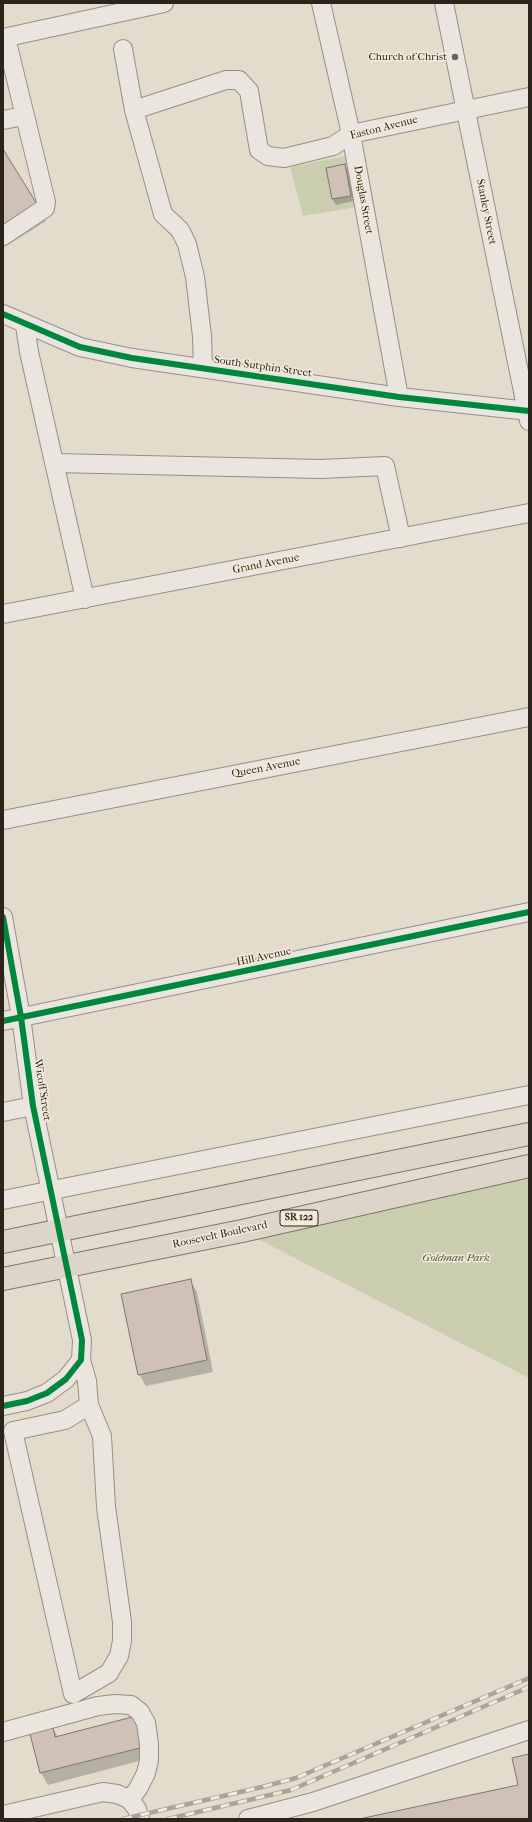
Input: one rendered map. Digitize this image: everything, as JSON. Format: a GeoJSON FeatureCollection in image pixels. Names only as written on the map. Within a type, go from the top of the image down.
{"type":"FeatureCollection","features":[{"type":"Feature","properties":{"kind":"main road"},"geometry":{"type":"LineString","coordinates":[[3,1242],[529,1134]]}},
{"type":"Feature","properties":{"kind":"main road","name":"Roosevelt Boulevard"},"geometry":{"type":"LineString","coordinates":[[3,1279],[242,1231],[529,1166]]}},
{"type":"Feature","properties":{"kind":"street"},"geometry":{"type":"LineString","coordinates":[[3,236],[45,208],[45,195],[4,38],[164,3]]}},
{"type":"Feature","properties":{"kind":"street","name":"Douglas Street"},"geometry":{"type":"LineString","coordinates":[[321,3],[351,134],[399,397]]}},
{"type":"Feature","properties":{"kind":"street","name":"Stanley Street"},"geometry":{"type":"LineString","coordinates":[[444,3],[528,414]]}},
{"type":"Feature","properties":{"kind":"street","name":"South Sutphin Street"},"geometry":{"type":"LineString","coordinates":[[123,49],[134,110],[163,214],[180,230],[187,244],[195,277],[202,336],[203,368]]}},
{"type":"Feature","properties":{"kind":"street","name":"Easton Avenue"},"geometry":{"type":"LineString","coordinates":[[134,110],[226,80],[239,80],[249,91],[259,150],[268,156],[284,158],[333,146],[351,134],[529,97]]}},
{"type":"Feature","properties":{"kind":"street"},"geometry":{"type":"LineString","coordinates":[[3,120],[24,116]]}},
{"type":"Feature","properties":{"kind":"street","name":"South Sutphin Street"},"geometry":{"type":"LineString","coordinates":[[3,314],[80,347],[132,358],[399,397],[528,414]]}},
{"type":"Feature","properties":{"kind":"street"},"geometry":{"type":"LineString","coordinates":[[25,324],[29,352],[85,599]]}},
{"type":"Feature","properties":{"kind":"street"},"geometry":{"type":"LineString","coordinates":[[55,463],[320,469],[385,466],[402,538]]}},
{"type":"Feature","properties":{"kind":"street","name":"Grand Avenue"},"geometry":{"type":"LineString","coordinates":[[3,614],[529,513]]}},
{"type":"Feature","properties":{"kind":"street","name":"Queen Avenue"},"geometry":{"type":"LineString","coordinates":[[3,820],[529,717]]}},
{"type":"Feature","properties":{"kind":"street","name":"Hill Avenue"},"geometry":{"type":"LineString","coordinates":[[3,1021],[529,912]]}},
{"type":"Feature","properties":{"kind":"street","name":"Wicoff Street"},"geometry":{"type":"LineString","coordinates":[[3,918],[33,1106],[82,1340],[81,1360],[87,1381],[89,1405],[102,1436],[106,1507],[122,1622],[122,1641],[119,1656],[109,1673],[73,1694],[13,1431],[65,1420],[89,1405]]}},
{"type":"Feature","properties":{"kind":"street"},"geometry":{"type":"LineString","coordinates":[[3,1200],[529,1095]]}},
{"type":"Feature","properties":{"kind":"street"},"geometry":{"type":"LineString","coordinates":[[3,1112],[33,1106]]}},
{"type":"Feature","properties":{"kind":"street"},"geometry":{"type":"LineString","coordinates":[[3,1406],[26,1401],[47,1393],[66,1379],[81,1360]]}},
{"type":"Feature","properties":{"kind":"street"},"geometry":{"type":"LineString","coordinates":[[3,1732],[98,1706],[114,1704],[131,1705],[140,1712],[146,1723],[149,1744],[149,1760],[146,1773],[130,1800]]}},
{"type":"Feature","properties":{"kind":"street"},"geometry":{"type":"LineString","coordinates":[[248,1819],[313,1802],[529,1730]]}},
{"type":"Feature","properties":{"kind":"street"},"geometry":{"type":"LineString","coordinates":[[3,1815],[103,1792],[117,1794],[130,1800],[137,1809],[140,1819]]}},
{"type":"Feature","properties":{"kind":"green space"},"geometry":{"type":"Polygon","coordinates":[[[346,156],[357,207],[303,216],[290,167],[346,156]]]}},
{"type":"Feature","properties":{"kind":"green space","name":"Goldman Park"},"geometry":{"type":"Polygon","coordinates":[[[529,1166],[529,1378],[242,1231],[529,1166]]]}},
{"type":"Feature","properties":{"kind":"building"},"geometry":{"type":"Polygon","coordinates":[[[3,149],[40,209],[3,232],[3,149]]]}},
{"type":"Feature","properties":{"kind":"building"},"geometry":{"type":"Polygon","coordinates":[[[345,164],[351,196],[332,199],[326,168],[345,164]]]}},
{"type":"Feature","properties":{"kind":"building"},"geometry":{"type":"Polygon","coordinates":[[[191,1279],[207,1360],[138,1375],[121,1294],[191,1279]]]}},
{"type":"Feature","properties":{"kind":"building"},"geometry":{"type":"Polygon","coordinates":[[[136,1716],[144,1747],[40,1773],[29,1730],[52,1724],[55,1737],[136,1716]]]}},
{"type":"Feature","properties":{"kind":"building"},"geometry":{"type":"Polygon","coordinates":[[[529,1754],[529,1819],[359,1819],[518,1785],[512,1758],[529,1754]]]}},
{"type":"Feature","properties":{"kind":"railway"},"geometry":{"type":"LineString","coordinates":[[123,1819],[296,1778],[529,1678]]}},
{"type":"Feature","properties":{"kind":"railway"},"geometry":{"type":"LineString","coordinates":[[168,1819],[291,1790],[529,1687]]}},
{"type":"Feature","properties":{"kind":"cycle path"},"geometry":{"type":"LineString","coordinates":[[3,314],[80,347],[132,358],[399,397],[529,411]]}},
{"type":"Feature","properties":{"kind":"cycle path"},"geometry":{"type":"LineString","coordinates":[[3,1021],[529,912]]}},
{"type":"Feature","properties":{"kind":"cycle path"},"geometry":{"type":"LineString","coordinates":[[3,917],[21,1017],[33,1106],[82,1340],[81,1360],[66,1379],[47,1393],[27,1401],[3,1406]]}},
{"type":"Feature","properties":{"kind":"place","name":"Church of Christ"},"geometry":{"type":"Point","coordinates":[455,57]}}]}
